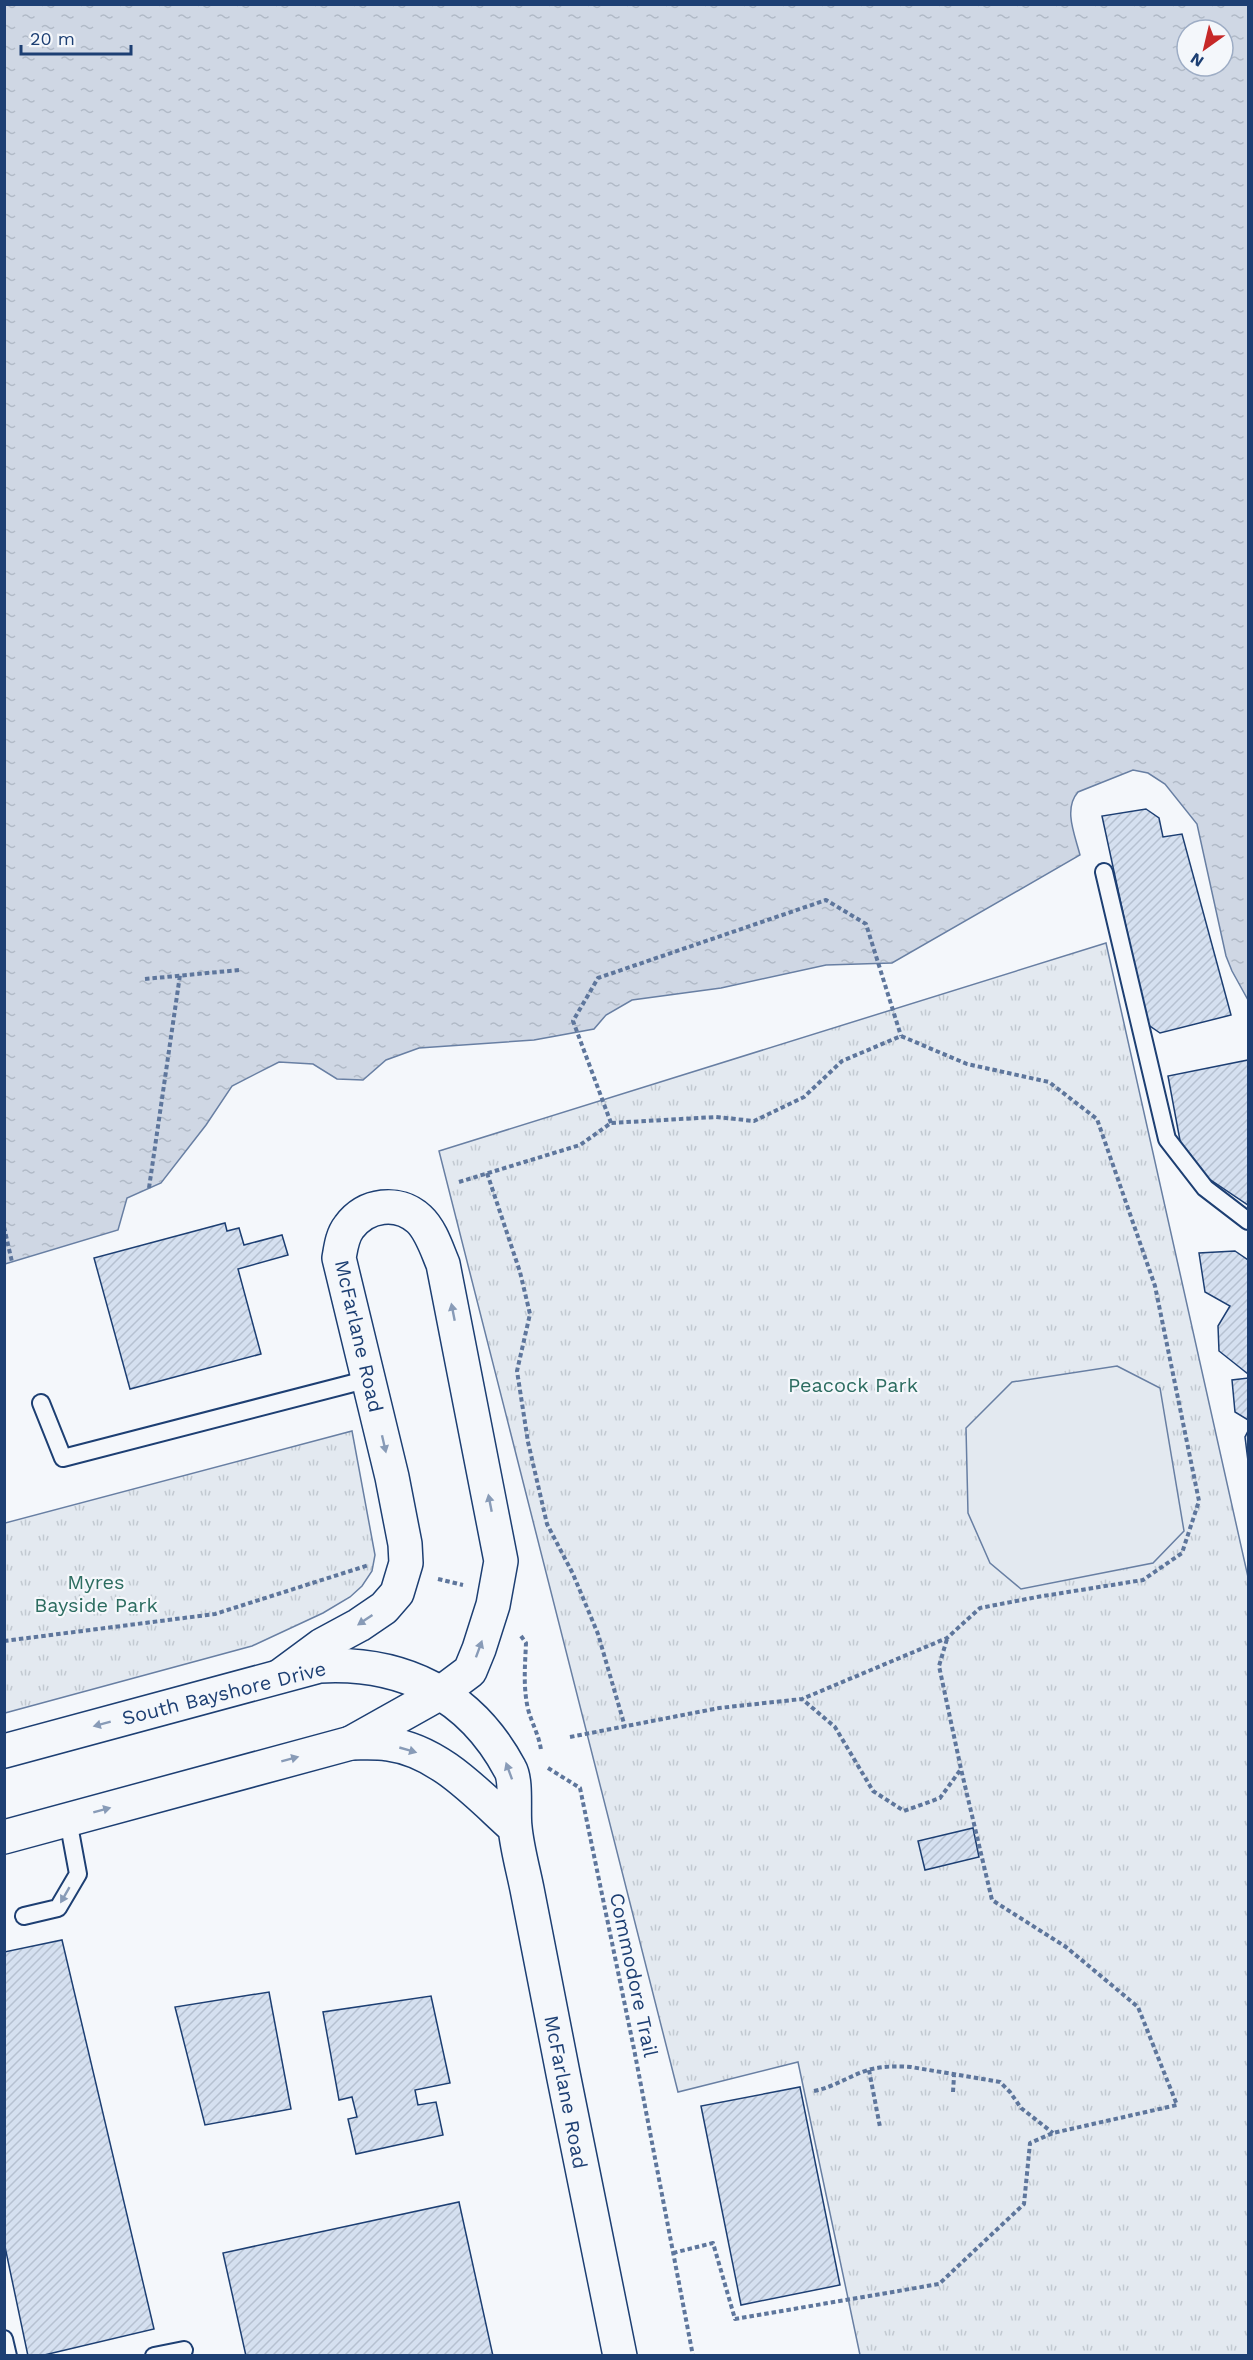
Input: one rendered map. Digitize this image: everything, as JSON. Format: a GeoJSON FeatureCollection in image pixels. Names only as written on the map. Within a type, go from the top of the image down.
{"type":"FeatureCollection","features":[{"type":"Feature","properties":{"kind":"main road","name":"McFarlane Road"},"geometry":{"type":"LineString","coordinates":[[280,1676],[322,1645],[384,1608],[397,1593],[403,1578],[406,1563],[405,1544],[369,1379],[339,1258],[342,1241],[349,1227],[360,1215],[379,1206],[399,1207],[419,1219],[432,1239],[443,1264],[501,1561],[493,1605],[470,1671],[442,1692],[351,1743]]}},
{"type":"Feature","properties":{"kind":"main road","name":"South Bayshore Drive"},"geometry":{"type":"LineString","coordinates":[[4,1751],[319,1666],[348,1665],[379,1668],[411,1678],[442,1692]]}},
{"type":"Feature","properties":{"kind":"main road","name":"McFarlane Road"},"geometry":{"type":"LineString","coordinates":[[442,1692],[472,1715],[492,1739],[512,1771],[515,1828],[575,2140],[620,2355]]}},
{"type":"Feature","properties":{"kind":"main road"},"geometry":{"type":"LineString","coordinates":[[4,1837],[351,1743],[389,1744],[420,1753],[445,1767],[515,1828]]}},
{"type":"Feature","properties":{"kind":"lane"},"geometry":{"type":"LineString","coordinates":[[1104,872],[1167,1139],[1205,1188],[1248,1221]]}},
{"type":"Feature","properties":{"kind":"lane"},"geometry":{"type":"LineString","coordinates":[[41,1403],[63,1458],[369,1379]]}},
{"type":"Feature","properties":{"kind":"lane"},"geometry":{"type":"LineString","coordinates":[[24,1916],[58,1908],[78,1874],[68,1820]]}},
{"type":"Feature","properties":{"kind":"lane"},"geometry":{"type":"LineString","coordinates":[[4,2339],[8,2355]]}},
{"type":"Feature","properties":{"kind":"lane"},"geometry":{"type":"LineString","coordinates":[[154,2355],[184,2349]]}},
{"type":"Feature","properties":{"kind":"path"},"geometry":{"type":"LineString","coordinates":[[611,1123],[573,1022],[598,978],[826,900],[866,924],[901,1036]]}},
{"type":"Feature","properties":{"kind":"path"},"geometry":{"type":"LineString","coordinates":[[145,979],[239,970]]}},
{"type":"Feature","properties":{"kind":"path"},"geometry":{"type":"LineString","coordinates":[[149,1188],[180,975]]}},
{"type":"Feature","properties":{"kind":"path"},"geometry":{"type":"LineString","coordinates":[[459,1182],[580,1145],[611,1123],[716,1117],[754,1121],[804,1097],[842,1061],[901,1036],[967,1064],[1049,1082],[1097,1119],[1155,1286],[1199,1501],[1182,1553],[1143,1580],[980,1608],[947,1638],[802,1698],[719,1708],[570,1737]]}},
{"type":"Feature","properties":{"kind":"path"},"geometry":{"type":"LineString","coordinates":[[487,1173],[520,1272],[530,1314],[518,1371],[528,1442],[548,1524],[573,1574],[598,1634],[625,1727]]}},
{"type":"Feature","properties":{"kind":"path"},"geometry":{"type":"LineString","coordinates":[[4,1227],[12,1262]]}},
{"type":"Feature","properties":{"kind":"path"},"geometry":{"type":"LineString","coordinates":[[4,1641],[215,1614],[365,1565],[372,1565]]}},
{"type":"Feature","properties":{"kind":"path"},"geometry":{"type":"LineString","coordinates":[[434,1578],[465,1585]]}},
{"type":"Feature","properties":{"kind":"path"},"geometry":{"type":"LineString","coordinates":[[516,1630],[526,1643],[524,1684],[529,1713],[539,1737],[542,1752]]}},
{"type":"Feature","properties":{"kind":"path"},"geometry":{"type":"LineString","coordinates":[[673,2253],[713,2243],[735,2319],[939,2284],[1024,2204],[1030,2143],[1053,2133],[1177,2106],[1138,2007],[1066,1947],[992,1900],[939,1666],[947,1638]]}},
{"type":"Feature","properties":{"kind":"path"},"geometry":{"type":"LineString","coordinates":[[802,1698],[835,1727],[873,1791],[904,1811],[940,1798],[961,1769]]}},
{"type":"Feature","properties":{"kind":"path","name":"Commodore Trail"},"geometry":{"type":"LineString","coordinates":[[543,1760],[548,1769],[580,1788],[634,2049],[693,2355]]}},
{"type":"Feature","properties":{"kind":"path"},"geometry":{"type":"LineString","coordinates":[[814,2091],[828,2088],[868,2070],[911,2067],[1000,2082],[1011,2092],[1021,2108],[1053,2133]]}},
{"type":"Feature","properties":{"kind":"path"},"geometry":{"type":"LineString","coordinates":[[868,2070],[880,2127]]}},
{"type":"Feature","properties":{"kind":"path"},"geometry":{"type":"LineString","coordinates":[[953,2092],[954,2076]]}},
{"type":"Feature","properties":{"kind":"green space","name":"Peacock Park"},"geometry":{"type":"Polygon","coordinates":[[[1106,943],[1248,1577],[1248,2355],[860,2355],[798,2062],[678,2092],[439,1151],[1106,943]]]}},
{"type":"Feature","properties":{"kind":"green space"},"geometry":{"type":"Polygon","coordinates":[[[1117,1366],[1160,1388],[1184,1531],[1153,1563],[1021,1589],[990,1563],[968,1513],[966,1428],[1012,1382],[1117,1366]]]}},
{"type":"Feature","properties":{"kind":"green space","name":"Myres Bayside Park"},"geometry":{"type":"Polygon","coordinates":[[[352,1431],[375,1555],[372,1571],[362,1586],[350,1597],[323,1613],[252,1646],[5,1713],[5,1523],[352,1431]]]}},
{"type":"Feature","properties":{"kind":"water"},"geometry":{"type":"Polygon","coordinates":[[[5,4],[1248,5],[1248,1000],[1226,956],[1197,824],[1165,784],[1148,773],[1133,770],[1078,792],[1071,806],[1071,814],[1080,855],[892,963],[826,965],[721,988],[632,1000],[606,1015],[594,1029],[534,1040],[419,1048],[386,1060],[363,1080],[337,1079],[313,1064],[279,1062],[232,1086],[206,1125],[161,1183],[127,1198],[118,1230],[5,1264],[5,4]]]}},
{"type":"Feature","properties":{"kind":"building"},"geometry":{"type":"Polygon","coordinates":[[[1146,809],[1159,818],[1163,837],[1182,834],[1231,1015],[1160,1033],[1147,1024],[1102,816],[1146,809]]]}},
{"type":"Feature","properties":{"kind":"building"},"geometry":{"type":"Polygon","coordinates":[[[1248,1060],[1248,1205],[1184,1162],[1168,1076],[1248,1060]]]}},
{"type":"Feature","properties":{"kind":"building"},"geometry":{"type":"Polygon","coordinates":[[[225,1223],[227,1231],[239,1228],[244,1245],[282,1235],[288,1255],[238,1269],[261,1354],[130,1389],[94,1258],[225,1223]]]}},
{"type":"Feature","properties":{"kind":"building"},"geometry":{"type":"Polygon","coordinates":[[[1235,1251],[1248,1260],[1248,1374],[1219,1351],[1218,1326],[1230,1306],[1205,1292],[1199,1253],[1235,1251]]]}},
{"type":"Feature","properties":{"kind":"building"},"geometry":{"type":"Polygon","coordinates":[[[1248,1378],[1248,1420],[1235,1412],[1232,1380],[1248,1378]]]}},
{"type":"Feature","properties":{"kind":"building"},"geometry":{"type":"Polygon","coordinates":[[[1248,1431],[1248,1461],[1245,1437],[1248,1431]]]}},
{"type":"Feature","properties":{"kind":"building"},"geometry":{"type":"Polygon","coordinates":[[[973,1828],[979,1857],[925,1870],[918,1841],[973,1828]]]}},
{"type":"Feature","properties":{"kind":"building"},"geometry":{"type":"Polygon","coordinates":[[[62,1940],[154,2329],[40,2356],[28,2356],[4,2242],[4,1952],[62,1940]]]}},
{"type":"Feature","properties":{"kind":"building"},"geometry":{"type":"Polygon","coordinates":[[[269,1992],[291,2109],[205,2125],[175,2007],[269,1992]]]}},
{"type":"Feature","properties":{"kind":"building"},"geometry":{"type":"Polygon","coordinates":[[[431,1996],[450,2083],[415,2090],[418,2105],[436,2102],[443,2135],[356,2154],[348,2119],[357,2117],[352,2097],[339,2100],[323,2012],[431,1996]]]}},
{"type":"Feature","properties":{"kind":"building"},"geometry":{"type":"Polygon","coordinates":[[[800,2087],[840,2285],[741,2305],[701,2106],[800,2087]]]}},
{"type":"Feature","properties":{"kind":"building"},"geometry":{"type":"Polygon","coordinates":[[[459,2202],[493,2356],[246,2356],[223,2253],[459,2202]]]}}]}
